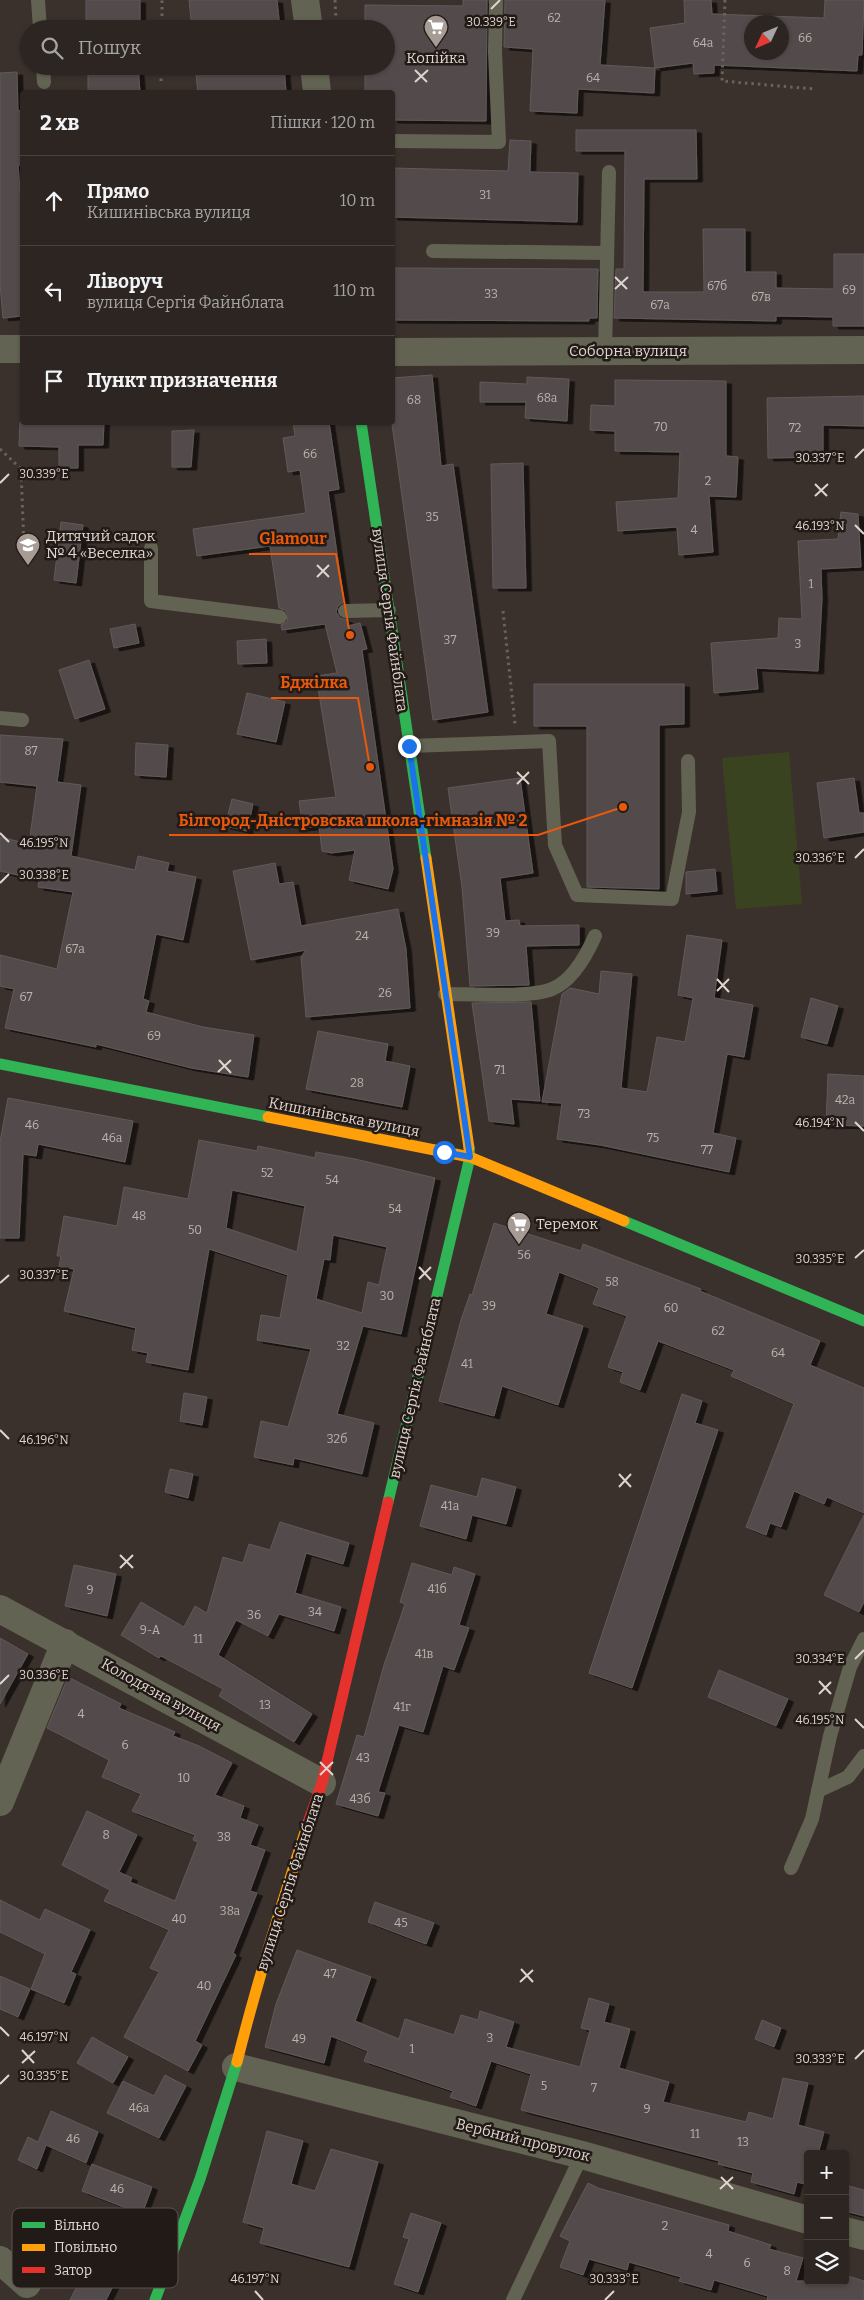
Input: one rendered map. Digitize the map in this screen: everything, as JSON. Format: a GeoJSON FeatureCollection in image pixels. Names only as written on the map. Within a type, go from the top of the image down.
{"type":"FeatureCollection","features":[{"type":"Feature","properties":{"kind":"street"},"geometry":{"type":"LineString","coordinates":[[306,0],[308,20]]}},
{"type":"Feature","properties":{"kind":"street"},"geometry":{"type":"LineString","coordinates":[[315,75],[317,90]]}},
{"type":"Feature","properties":{"kind":"street"},"geometry":{"type":"LineString","coordinates":[[0,349],[20,349]]}},
{"type":"Feature","properties":{"kind":"street","name":"Соборна вулиця"},"geometry":{"type":"LineString","coordinates":[[395,352],[864,350]]}},
{"type":"Feature","properties":{"kind":"street","name":"вулиця Сергія Файнблата"},"geometry":{"type":"LineString","coordinates":[[178,2240],[200,2179],[236,2067],[248,2017],[278,1916],[322,1783],[470,1157],[361,425]]}},
{"type":"Feature","properties":{"kind":"street","name":"Кишинівська вулиця"},"geometry":{"type":"LineString","coordinates":[[0,1064],[470,1157],[864,1321]]}},
{"type":"Feature","properties":{"kind":"street","name":"Колодязна вулиця"},"geometry":{"type":"LineString","coordinates":[[0,1609],[322,1783]]}},
{"type":"Feature","properties":{"kind":"street"},"geometry":{"type":"LineString","coordinates":[[0,1802],[65,1643]]}},
{"type":"Feature","properties":{"kind":"street","name":"Вербний провулок"},"geometry":{"type":"LineString","coordinates":[[236,2067],[582,2155],[804,2219]]}},
{"type":"Feature","properties":{"kind":"street"},"geometry":{"type":"LineString","coordinates":[[849,2231],[864,2236]]}},
{"type":"Feature","properties":{"kind":"street"},"geometry":{"type":"LineString","coordinates":[[0,2260],[12,2271]]}},
{"type":"Feature","properties":{"kind":"street","name":"вулиця Сергія Файнблата"},"geometry":{"type":"LineString","coordinates":[[156,2300],[160,2288]]}},
{"type":"Feature","properties":{"kind":"lane"},"geometry":{"type":"LineString","coordinates":[[38,0],[39,20]]}},
{"type":"Feature","properties":{"kind":"lane"},"geometry":{"type":"LineString","coordinates":[[395,141],[499,142],[495,52],[496,0]]}},
{"type":"Feature","properties":{"kind":"lane"},"geometry":{"type":"LineString","coordinates":[[44,75],[44,82]]}},
{"type":"Feature","properties":{"kind":"lane"},"geometry":{"type":"LineString","coordinates":[[605,351],[608,172]]}},
{"type":"Feature","properties":{"kind":"lane"},"geometry":{"type":"LineString","coordinates":[[433,251],[606,253]]}},
{"type":"Feature","properties":{"kind":"lane"},"geometry":{"type":"LineString","coordinates":[[150,548],[151,601],[280,617]]}},
{"type":"Feature","properties":{"kind":"lane"},"geometry":{"type":"LineString","coordinates":[[346,611],[389,610]]}},
{"type":"Feature","properties":{"kind":"lane"},"geometry":{"type":"LineString","coordinates":[[0,718],[22,720]]}},
{"type":"Feature","properties":{"kind":"lane"},"geometry":{"type":"LineString","coordinates":[[409,746],[549,741],[555,845],[577,895],[672,898],[690,812],[688,761]]}},
{"type":"Feature","properties":{"kind":"lane"},"geometry":{"type":"LineString","coordinates":[[445,994],[522,994],[553,989],[570,975],[587,956],[595,936]]}},
{"type":"Feature","properties":{"kind":"lane"},"geometry":{"type":"LineString","coordinates":[[791,1868],[812,1819],[830,1736],[850,1668],[864,1639]]}},
{"type":"Feature","properties":{"kind":"lane"},"geometry":{"type":"LineString","coordinates":[[818,1791],[848,1777],[864,1756]]}},
{"type":"Feature","properties":{"kind":"lane"},"geometry":{"type":"LineString","coordinates":[[513,2300],[582,2155]]}},
{"type":"Feature","properties":{"kind":"path"},"geometry":{"type":"LineString","coordinates":[[162,0],[162,20]]}},
{"type":"Feature","properties":{"kind":"path"},"geometry":{"type":"LineString","coordinates":[[335,0],[336,20]]}},
{"type":"Feature","properties":{"kind":"path"},"geometry":{"type":"LineString","coordinates":[[725,0],[722,81],[814,89]]}},
{"type":"Feature","properties":{"kind":"path"},"geometry":{"type":"LineString","coordinates":[[160,75],[160,81]]}},
{"type":"Feature","properties":{"kind":"path"},"geometry":{"type":"LineString","coordinates":[[0,449],[21,469],[24,548]]}},
{"type":"Feature","properties":{"kind":"path"},"geometry":{"type":"LineString","coordinates":[[503,612],[517,742]]}},
{"type":"Feature","properties":{"kind":"green space"},"geometry":{"type":"Polygon","coordinates":[[[789,752],[802,904],[736,909],[722,758],[789,752]]]}},
{"type":"Feature","properties":{"kind":"building"},"geometry":{"type":"Polygon","coordinates":[[[86,0],[140,0],[140,20],[86,20],[86,0]]]}},
{"type":"Feature","properties":{"kind":"building"},"geometry":{"type":"Polygon","coordinates":[[[189,0],[277,0],[279,20],[191,20],[189,0]]]}},
{"type":"Feature","properties":{"kind":"building","name":"Копійка"},"geometry":{"type":"Polygon","coordinates":[[[463,0],[487,0],[486,121],[395,120],[395,90],[365,90],[365,75],[395,75],[395,20],[365,20],[365,5],[463,6],[463,0]]]}},
{"type":"Feature","properties":{"kind":"building"},"geometry":{"type":"Polygon","coordinates":[[[505,0],[605,0],[600,65],[655,68],[654,93],[578,89],[577,113],[530,111],[533,49],[504,47],[505,0]]]}},
{"type":"Feature","properties":{"kind":"building"},"geometry":{"type":"Polygon","coordinates":[[[684,0],[711,0],[712,14],[744,15],[744,60],[789,60],[789,17],[824,18],[825,0],[864,0],[862,55],[858,55],[857,71],[714,65],[714,73],[694,74],[693,63],[655,68],[650,28],[685,23],[684,0]]]}},
{"type":"Feature","properties":{"kind":"building"},"geometry":{"type":"Polygon","coordinates":[[[17,72],[18,111],[20,110],[20,165],[18,165],[20,190],[20,316],[3,318],[0,285],[0,73],[17,72]]]}},
{"type":"Feature","properties":{"kind":"building"},"geometry":{"type":"Polygon","coordinates":[[[88,75],[139,75],[140,90],[88,90],[88,75]]]}},
{"type":"Feature","properties":{"kind":"building"},"geometry":{"type":"Polygon","coordinates":[[[196,75],[285,75],[286,90],[198,90],[196,75]]]}},
{"type":"Feature","properties":{"kind":"building"},"geometry":{"type":"Polygon","coordinates":[[[576,130],[696,130],[697,179],[644,179],[643,292],[704,292],[703,229],[745,229],[745,272],[776,272],[776,288],[834,289],[834,254],[864,254],[864,326],[833,326],[833,317],[776,316],[776,321],[614,318],[616,269],[624,269],[625,151],[576,151],[576,130]]]}},
{"type":"Feature","properties":{"kind":"building"},"geometry":{"type":"Polygon","coordinates":[[[510,140],[531,141],[530,172],[578,173],[577,222],[395,217],[395,168],[508,171],[510,140]]]}},
{"type":"Feature","properties":{"kind":"building"},"geometry":{"type":"Polygon","coordinates":[[[395,268],[598,269],[597,318],[589,318],[589,321],[395,320],[395,268]]]}},
{"type":"Feature","properties":{"kind":"building"},"geometry":{"type":"Polygon","coordinates":[[[432,375],[441,466],[453,464],[488,712],[433,720],[392,425],[395,425],[395,378],[432,375]]]}},
{"type":"Feature","properties":{"kind":"building"},"geometry":{"type":"Polygon","coordinates":[[[527,377],[569,379],[567,421],[525,418],[526,402],[480,402],[480,382],[527,384],[527,377]]]}},
{"type":"Feature","properties":{"kind":"building"},"geometry":{"type":"Polygon","coordinates":[[[615,380],[726,381],[726,456],[738,457],[736,497],[709,496],[713,552],[679,555],[677,527],[618,531],[616,502],[678,498],[680,452],[615,451],[615,431],[590,430],[591,405],[615,406],[615,380]]]}},
{"type":"Feature","properties":{"kind":"building"},"geometry":{"type":"Polygon","coordinates":[[[864,396],[864,426],[823,425],[823,457],[768,458],[767,398],[864,396]]]}},
{"type":"Feature","properties":{"kind":"building"},"geometry":{"type":"Polygon","coordinates":[[[20,422],[20,425],[104,425],[103,445],[78,445],[78,468],[59,468],[59,447],[19,446],[20,422]]]}},
{"type":"Feature","properties":{"kind":"building"},"geometry":{"type":"Polygon","coordinates":[[[293,425],[329,425],[339,489],[328,491],[344,602],[338,606],[336,612],[340,618],[347,620],[348,626],[360,623],[367,649],[362,650],[393,869],[388,889],[349,880],[355,850],[331,853],[322,851],[319,826],[303,828],[299,801],[336,797],[316,676],[337,673],[325,624],[282,630],[281,625],[287,622],[288,614],[285,610],[279,608],[270,546],[197,556],[193,529],[306,513],[300,470],[288,472],[283,438],[295,436],[293,425]]]}},
{"type":"Feature","properties":{"kind":"building"},"geometry":{"type":"Polygon","coordinates":[[[194,430],[191,467],[172,467],[172,431],[194,430]]]}},
{"type":"Feature","properties":{"kind":"building"},"geometry":{"type":"Polygon","coordinates":[[[523,463],[526,588],[493,588],[491,464],[523,463]]]}},
{"type":"Feature","properties":{"kind":"building"},"geometry":{"type":"Polygon","coordinates":[[[841,512],[858,514],[861,567],[821,569],[822,599],[818,671],[756,668],[758,689],[714,693],[711,643],[778,638],[779,618],[802,619],[798,541],[838,539],[841,512]]]}},
{"type":"Feature","properties":{"kind":"building"},"geometry":{"type":"Polygon","coordinates":[[[61,522],[83,525],[76,583],[54,580],[61,522]]]}},
{"type":"Feature","properties":{"kind":"building"},"geometry":{"type":"Polygon","coordinates":[[[135,624],[139,643],[114,648],[110,629],[135,624]]]}},
{"type":"Feature","properties":{"kind":"building"},"geometry":{"type":"Polygon","coordinates":[[[266,639],[267,663],[238,664],[237,641],[266,639]]]}},
{"type":"Feature","properties":{"kind":"building"},"geometry":{"type":"Polygon","coordinates":[[[89,660],[105,709],[75,719],[59,670],[89,660]]]}},
{"type":"Feature","properties":{"kind":"building"},"geometry":{"type":"Polygon","coordinates":[[[534,684],[684,684],[684,724],[659,725],[659,889],[587,887],[587,726],[534,726],[534,684]]]}},
{"type":"Feature","properties":{"kind":"building"},"geometry":{"type":"Polygon","coordinates":[[[247,693],[285,702],[276,742],[237,734],[247,693]]]}},
{"type":"Feature","properties":{"kind":"building"},"geometry":{"type":"Polygon","coordinates":[[[0,735],[63,739],[57,782],[81,785],[71,856],[135,870],[138,856],[169,863],[167,871],[196,877],[183,940],[156,934],[143,999],[149,1001],[146,1012],[203,1027],[254,1035],[248,1077],[191,1068],[96,1044],[96,1047],[5,1028],[14,989],[0,986],[0,955],[57,969],[73,892],[38,887],[39,880],[0,871],[0,837],[29,844],[37,786],[0,782],[0,735]]]}},
{"type":"Feature","properties":{"kind":"building"},"geometry":{"type":"Polygon","coordinates":[[[136,743],[168,745],[166,777],[135,775],[136,743]]]}},
{"type":"Feature","properties":{"kind":"building"},"geometry":{"type":"Polygon","coordinates":[[[520,778],[533,873],[500,878],[505,921],[519,920],[520,926],[579,925],[579,945],[526,946],[529,985],[470,986],[462,887],[448,788],[520,778]]]}},
{"type":"Feature","properties":{"kind":"building"},"geometry":{"type":"Polygon","coordinates":[[[854,778],[859,813],[864,813],[864,832],[824,838],[817,783],[854,778]]]}},
{"type":"Feature","properties":{"kind":"building"},"geometry":{"type":"Polygon","coordinates":[[[232,799],[253,804],[247,831],[225,826],[232,799]]]}},
{"type":"Feature","properties":{"kind":"building"},"geometry":{"type":"Polygon","coordinates":[[[275,863],[279,884],[293,882],[301,926],[398,909],[406,949],[410,1008],[306,1017],[301,957],[306,950],[251,960],[233,871],[275,863]]]}},
{"type":"Feature","properties":{"kind":"building"},"geometry":{"type":"Polygon","coordinates":[[[715,869],[717,891],[686,894],[686,872],[715,869]]]}},
{"type":"Feature","properties":{"kind":"building"},"geometry":{"type":"Polygon","coordinates":[[[687,935],[722,940],[714,998],[753,1005],[744,1057],[727,1054],[713,1133],[736,1138],[729,1172],[600,1145],[557,1139],[562,1103],[542,1102],[562,994],[570,988],[599,994],[601,971],[632,974],[621,1088],[647,1092],[657,1037],[685,1042],[693,998],[678,995],[687,935]]]}},
{"type":"Feature","properties":{"kind":"building"},"geometry":{"type":"Polygon","coordinates":[[[811,998],[838,1006],[827,1044],[801,1037],[811,998]]]}},
{"type":"Feature","properties":{"kind":"building"},"geometry":{"type":"Polygon","coordinates":[[[531,1002],[540,1101],[511,1099],[514,1124],[489,1121],[472,1003],[531,1002]]]}},
{"type":"Feature","properties":{"kind":"building"},"geometry":{"type":"Polygon","coordinates":[[[318,1031],[388,1044],[385,1061],[410,1066],[402,1107],[306,1089],[318,1031]]]}},
{"type":"Feature","properties":{"kind":"building"},"geometry":{"type":"Polygon","coordinates":[[[828,1074],[864,1076],[864,1126],[826,1125],[828,1074]]]}},
{"type":"Feature","properties":{"kind":"building"},"geometry":{"type":"Polygon","coordinates":[[[8,1098],[133,1121],[125,1162],[38,1144],[36,1156],[23,1154],[19,1238],[0,1238],[0,1142],[8,1098]]]}},
{"type":"Feature","properties":{"kind":"building"},"geometry":{"type":"Polygon","coordinates":[[[199,1140],[257,1151],[258,1146],[315,1158],[316,1152],[435,1178],[401,1334],[363,1326],[337,1414],[374,1423],[362,1474],[294,1458],[293,1465],[254,1457],[261,1421],[288,1427],[311,1349],[257,1340],[261,1315],[280,1318],[288,1275],[209,1249],[188,1370],[146,1362],[148,1353],[132,1350],[136,1328],[64,1311],[74,1269],[59,1267],[61,1256],[57,1256],[64,1216],[117,1226],[124,1187],[188,1199],[199,1140]],[[232,1190],[226,1228],[297,1252],[305,1206],[232,1190]],[[333,1235],[330,1260],[324,1259],[316,1299],[362,1313],[368,1282],[379,1285],[387,1247],[333,1235]]]}},
{"type":"Feature","properties":{"kind":"building"},"geometry":{"type":"Polygon","coordinates":[[[494,1223],[581,1251],[583,1244],[701,1289],[700,1291],[820,1341],[810,1365],[864,1388],[864,1513],[827,1497],[824,1504],[794,1491],[781,1527],[770,1523],[766,1535],[746,1527],[794,1404],[731,1376],[734,1370],[658,1341],[640,1390],[620,1382],[623,1372],[608,1367],[627,1316],[593,1304],[599,1288],[559,1272],[546,1314],[583,1326],[558,1405],[502,1386],[494,1416],[439,1401],[461,1320],[470,1294],[472,1295],[494,1223]]]}},
{"type":"Feature","properties":{"kind":"building"},"geometry":{"type":"Polygon","coordinates":[[[184,1393],[207,1397],[202,1425],[180,1421],[184,1393]]]}},
{"type":"Feature","properties":{"kind":"building"},"geometry":{"type":"Polygon","coordinates":[[[682,1394],[702,1401],[695,1423],[718,1430],[632,1688],[589,1673],[682,1394]]]}},
{"type":"Feature","properties":{"kind":"building"},"geometry":{"type":"Polygon","coordinates":[[[170,1469],[193,1474],[188,1498],[165,1492],[170,1469]]]}},
{"type":"Feature","properties":{"kind":"building"},"geometry":{"type":"Polygon","coordinates":[[[482,1478],[516,1487],[506,1524],[472,1515],[466,1539],[420,1526],[431,1485],[477,1497],[482,1478]]]}},
{"type":"Feature","properties":{"kind":"building"},"geometry":{"type":"Polygon","coordinates":[[[864,1515],[864,1602],[859,1612],[824,1595],[864,1515]]]}},
{"type":"Feature","properties":{"kind":"building"},"geometry":{"type":"Polygon","coordinates":[[[280,1522],[349,1543],[343,1564],[306,1553],[295,1593],[341,1607],[334,1631],[279,1614],[268,1636],[236,1620],[218,1655],[312,1714],[294,1742],[219,1696],[223,1689],[161,1656],[159,1658],[121,1635],[141,1602],[184,1627],[195,1606],[207,1613],[223,1557],[243,1563],[249,1544],[270,1550],[280,1522]]]}},
{"type":"Feature","properties":{"kind":"building"},"geometry":{"type":"Polygon","coordinates":[[[412,1563],[452,1575],[454,1567],[475,1574],[459,1625],[469,1628],[454,1670],[443,1666],[423,1732],[399,1725],[378,1792],[385,1793],[378,1816],[336,1804],[357,1735],[364,1737],[384,1665],[405,1604],[400,1602],[412,1563]]]}},
{"type":"Feature","properties":{"kind":"building"},"geometry":{"type":"Polygon","coordinates":[[[74,1565],[116,1574],[107,1616],[65,1606],[74,1565]]]}},
{"type":"Feature","properties":{"kind":"building"},"geometry":{"type":"Polygon","coordinates":[[[0,1638],[28,1654],[0,1704],[0,1638]]]}},
{"type":"Feature","properties":{"kind":"building"},"geometry":{"type":"Polygon","coordinates":[[[719,1670],[788,1699],[776,1726],[708,1697],[719,1670]]]}},
{"type":"Feature","properties":{"kind":"building"},"geometry":{"type":"Polygon","coordinates":[[[68,1677],[121,1704],[119,1708],[175,1732],[173,1736],[199,1746],[232,1763],[215,1795],[244,1806],[240,1818],[258,1825],[250,1845],[265,1850],[250,1891],[257,1893],[233,1953],[236,1955],[195,2041],[202,2045],[188,2071],[124,2037],[159,1972],[150,1968],[169,1930],[104,1901],[110,1890],[62,1865],[87,1811],[137,1835],[119,1872],[132,1878],[130,1882],[175,1901],[198,1842],[193,1840],[195,1835],[132,1811],[141,1794],[102,1777],[109,1760],[47,1728],[68,1677]]]}},
{"type":"Feature","properties":{"kind":"building"},"geometry":{"type":"Polygon","coordinates":[[[0,1900],[40,1920],[45,1909],[90,1930],[71,1972],[76,1974],[64,2003],[31,1989],[45,1954],[0,1932],[0,1900]]]}},
{"type":"Feature","properties":{"kind":"building"},"geometry":{"type":"Polygon","coordinates":[[[375,1902],[434,1923],[426,1944],[368,1922],[375,1902]]]}},
{"type":"Feature","properties":{"kind":"building"},"geometry":{"type":"Polygon","coordinates":[[[297,1950],[371,1977],[355,2021],[399,2039],[405,2019],[454,2035],[461,2015],[478,2020],[480,2011],[514,2022],[506,2047],[580,2067],[590,2030],[581,2028],[589,1998],[609,2004],[604,2022],[630,2029],[619,2068],[669,2082],[663,2102],[746,2122],[749,2112],[773,2119],[783,2078],[808,2083],[798,2125],[824,2132],[819,2150],[804,2150],[804,2184],[797,2182],[794,2194],[751,2182],[753,2173],[718,2164],[719,2161],[521,2110],[531,2074],[491,2061],[476,2106],[450,2097],[453,2091],[364,2061],[368,2051],[331,2036],[324,2063],[265,2047],[276,2004],[297,1950]]]}},
{"type":"Feature","properties":{"kind":"building"},"geometry":{"type":"Polygon","coordinates":[[[0,1976],[30,1989],[18,2017],[0,2009],[0,1976]]]}},
{"type":"Feature","properties":{"kind":"building"},"geometry":{"type":"Polygon","coordinates":[[[762,2020],[781,2028],[774,2047],[755,2039],[762,2020]]]}},
{"type":"Feature","properties":{"kind":"building"},"geometry":{"type":"Polygon","coordinates":[[[92,2037],[128,2057],[113,2083],[77,2063],[92,2037]]]}},
{"type":"Feature","properties":{"kind":"building"},"geometry":{"type":"Polygon","coordinates":[[[165,2075],[186,2086],[159,2138],[107,2113],[123,2081],[154,2096],[165,2075]]]}},
{"type":"Feature","properties":{"kind":"building"},"geometry":{"type":"Polygon","coordinates":[[[51,2111],[98,2132],[86,2163],[46,2145],[37,2169],[18,2160],[28,2137],[38,2142],[51,2111]]]}},
{"type":"Feature","properties":{"kind":"building"},"geometry":{"type":"Polygon","coordinates":[[[267,2131],[303,2141],[291,2184],[315,2191],[331,2149],[378,2162],[349,2267],[260,2243],[264,2228],[243,2222],[267,2131]]]}},
{"type":"Feature","properties":{"kind":"building"},"geometry":{"type":"Polygon","coordinates":[[[92,2164],[152,2187],[144,2208],[126,2208],[82,2191],[92,2164]]]}},
{"type":"Feature","properties":{"kind":"building"},"geometry":{"type":"Polygon","coordinates":[[[588,2183],[598,2188],[729,2225],[728,2231],[771,2245],[769,2249],[803,2258],[796,2281],[804,2281],[804,2285],[849,2285],[849,2276],[864,2281],[864,2300],[767,2300],[768,2296],[714,2280],[711,2290],[679,2281],[681,2277],[629,2262],[627,2270],[589,2259],[583,2275],[560,2267],[570,2241],[560,2236],[588,2183]]]}},
{"type":"Feature","properties":{"kind":"building"},"geometry":{"type":"Polygon","coordinates":[[[849,2186],[864,2190],[864,2216],[849,2212],[849,2186]]]}},
{"type":"Feature","properties":{"kind":"building"},"geometry":{"type":"Polygon","coordinates":[[[411,2213],[441,2223],[418,2292],[394,2284],[409,2239],[403,2237],[411,2213]]]}},
{"type":"Feature","properties":{"kind":"building"},"geometry":{"type":"Polygon","coordinates":[[[76,2288],[112,2288],[106,2300],[70,2300],[76,2288]]]}},
{"type":"Feature","properties":{"kind":"traffic: fast"},"geometry":{"type":"LineString","coordinates":[[361,425],[426,858]]}},
{"type":"Feature","properties":{"kind":"traffic: fast"},"geometry":{"type":"LineString","coordinates":[[0,1064],[268,1117]]}},
{"type":"Feature","properties":{"kind":"traffic: fast"},"geometry":{"type":"LineString","coordinates":[[388,1502],[470,1157],[469,1148]]}},
{"type":"Feature","properties":{"kind":"traffic: fast"},"geometry":{"type":"LineString","coordinates":[[624,1221],[864,1321]]}},
{"type":"Feature","properties":{"kind":"traffic: fast"},"geometry":{"type":"LineString","coordinates":[[178,2238],[200,2179],[237,2062]]}},
{"type":"Feature","properties":{"kind":"traffic: fast"},"geometry":{"type":"LineString","coordinates":[[155,2300],[159,2288]]}},
{"type":"Feature","properties":{"kind":"traffic: slow"},"geometry":{"type":"LineString","coordinates":[[426,858],[469,1148]]}},
{"type":"Feature","properties":{"kind":"traffic: slow"},"geometry":{"type":"LineString","coordinates":[[268,1117],[470,1157],[624,1221]]}},
{"type":"Feature","properties":{"kind":"traffic: slow"},"geometry":{"type":"LineString","coordinates":[[237,2062],[270,1942],[308,1823]]}},
{"type":"Feature","properties":{"kind":"traffic: jam"},"geometry":{"type":"LineString","coordinates":[[308,1823],[322,1783],[388,1502]]}},
{"type":"Feature","properties":{"kind":"place","name":"Копійка"},"geometry":{"type":"Point","coordinates":[436,48]}},
{"type":"Feature","properties":{"kind":"place","name":"Дитячий садок № 4 «Веселка»"},"geometry":{"type":"Point","coordinates":[28,566]}},
{"type":"Feature","properties":{"kind":"place","name":"Glamour"},"geometry":{"type":"Point","coordinates":[350,635]}},
{"type":"Feature","properties":{"kind":"place","name":"Бджілка"},"geometry":{"type":"Point","coordinates":[370,767]}},
{"type":"Feature","properties":{"kind":"place","name":"Білгород-Дністровська школа-гімназія № 2"},"geometry":{"type":"Point","coordinates":[623,807]}},
{"type":"Feature","properties":{"kind":"place","name":"Теремок"},"geometry":{"type":"Point","coordinates":[519,1245]}},
{"type":"Feature","properties":{"kind":"route"},"geometry":{"type":"LineString","coordinates":[[409,746],[470,1157],[444,1152]]}}]}
